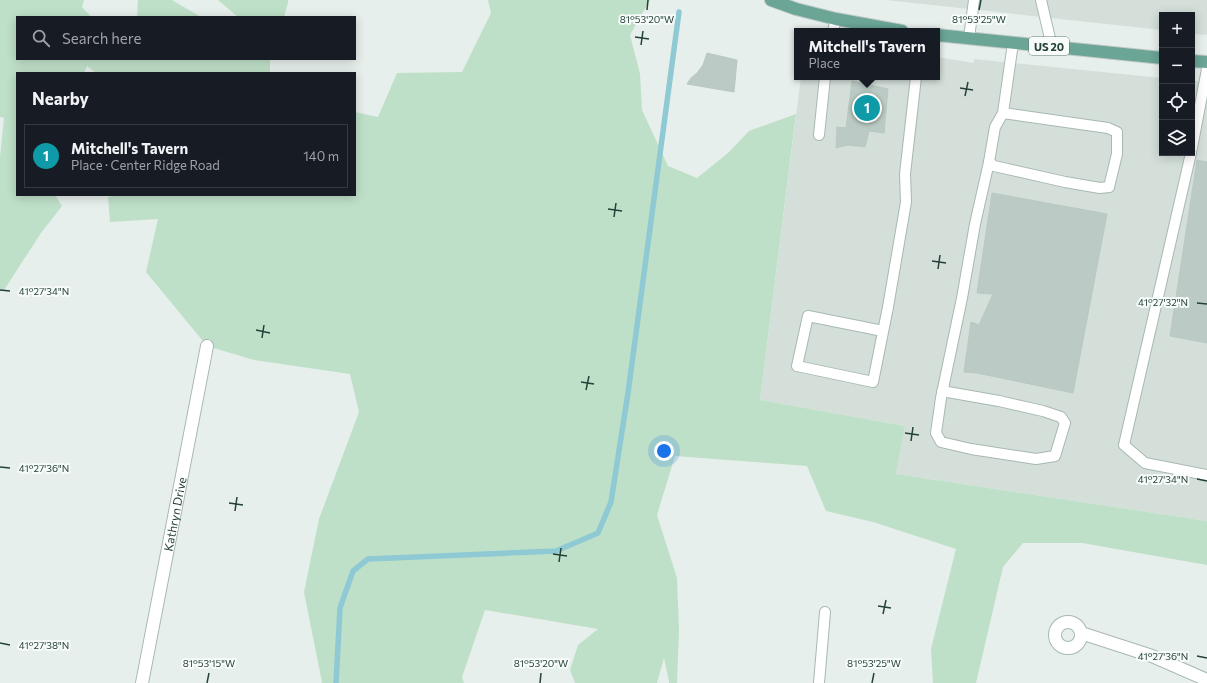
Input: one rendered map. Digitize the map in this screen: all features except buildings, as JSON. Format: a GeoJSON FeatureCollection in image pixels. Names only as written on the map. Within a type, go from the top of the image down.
{"type":"FeatureCollection","features":[{"type":"Feature","properties":{"kind":"main road"},"geometry":{"type":"LineString","coordinates":[[771,0],[834,25],[868,28]]}},
{"type":"Feature","properties":{"kind":"main road","name":"US 20"},"geometry":{"type":"LineString","coordinates":[[940,35],[1159,58]]}},
{"type":"Feature","properties":{"kind":"main road"},"geometry":{"type":"LineString","coordinates":[[1195,61],[1207,62]]}},
{"type":"Feature","properties":{"kind":"street","name":"Kathryn Drive"},"geometry":{"type":"LineString","coordinates":[[142,683],[207,346]]}},
{"type":"Feature","properties":{"kind":"street"},"geometry":{"type":"LineString","coordinates":[[1081,633],[1152,656],[1207,680]]}},
{"type":"Feature","properties":{"kind":"lane"},"geometry":{"type":"LineString","coordinates":[[969,38],[974,0]]}},
{"type":"Feature","properties":{"kind":"lane"},"geometry":{"type":"LineString","coordinates":[[1041,0],[1052,47]]}},
{"type":"Feature","properties":{"kind":"lane"},"geometry":{"type":"LineString","coordinates":[[942,392],[1000,401],[1043,411],[1061,417],[1065,423],[1055,456],[1036,459],[971,449],[941,442],[936,434],[942,392],[962,298],[995,126],[1003,113],[1013,43]]}},
{"type":"Feature","properties":{"kind":"lane"},"geometry":{"type":"LineString","coordinates":[[1195,132],[1207,69]]}},
{"type":"Feature","properties":{"kind":"lane"},"geometry":{"type":"LineString","coordinates":[[819,136],[825,80]]}},
{"type":"Feature","properties":{"kind":"lane"},"geometry":{"type":"LineString","coordinates":[[883,331],[808,316],[797,366],[873,382],[883,331],[906,202],[906,174],[916,80]]}},
{"type":"Feature","properties":{"kind":"lane"},"geometry":{"type":"LineString","coordinates":[[989,162],[994,166],[1065,182],[1100,188],[1109,186],[1117,154],[1117,132],[1108,128],[1003,113]]}},
{"type":"Feature","properties":{"kind":"lane"},"geometry":{"type":"LineString","coordinates":[[1190,156],[1124,445],[1145,463],[1207,475]]}},
{"type":"Feature","properties":{"kind":"lane"},"geometry":{"type":"LineString","coordinates":[[819,683],[825,612]]}},
{"type":"Feature","properties":{"kind":"shaded area"},"geometry":{"type":"Polygon","coordinates":[[[886,0],[1207,0],[1207,35],[1195,34],[1195,12],[1159,12],[1159,30],[886,0]]]}},
{"type":"Feature","properties":{"kind":"shaded area"},"geometry":{"type":"Polygon","coordinates":[[[940,57],[974,63],[974,59],[1159,78],[1159,156],[1195,156],[1195,81],[1207,82],[1207,521],[896,474],[905,426],[760,400],[801,80],[940,80],[940,57]]]}},
{"type":"Feature","properties":{"kind":"green space"},"geometry":{"type":"Polygon","coordinates":[[[0,0],[84,0],[82,7],[90,16],[16,16],[16,60],[270,60],[270,72],[95,72],[87,66],[84,72],[16,72],[16,196],[56,196],[62,206],[41,233],[4,290],[0,291],[0,157],[4,118],[0,117],[0,0]]]}},
{"type":"Feature","properties":{"kind":"green space"},"geometry":{"type":"Polygon","coordinates":[[[138,0],[172,0],[199,16],[137,16],[138,0]]]}},
{"type":"Feature","properties":{"kind":"green space"},"geometry":{"type":"Polygon","coordinates":[[[218,0],[288,0],[284,16],[237,16],[218,0]]]}},
{"type":"Feature","properties":{"kind":"green space"},"geometry":{"type":"Polygon","coordinates":[[[488,0],[650,0],[630,35],[640,74],[642,110],[668,166],[697,178],[728,153],[749,131],[796,114],[760,400],[905,426],[896,474],[1207,521],[1207,565],[1082,543],[1023,543],[1003,567],[976,683],[933,683],[931,649],[956,549],[873,522],[826,511],[807,466],[675,456],[657,515],[677,578],[679,630],[677,683],[669,683],[664,658],[657,683],[575,683],[570,670],[578,645],[598,629],[485,610],[462,677],[464,683],[321,683],[304,592],[319,519],[359,412],[350,374],[254,360],[207,346],[146,272],[158,219],[110,222],[108,197],[356,196],[356,112],[378,117],[397,73],[462,72],[491,13],[488,0]]]}},
{"type":"Feature","properties":{"kind":"waterway"},"geometry":{"type":"LineString","coordinates":[[336,683],[340,608],[353,571],[368,559],[556,551],[598,533],[611,502],[628,393],[679,12]]}},
{"type":"Feature","properties":{"kind":"place","name":"Mitchell's Tavern"},"geometry":{"type":"Point","coordinates":[867,108]}}]}
